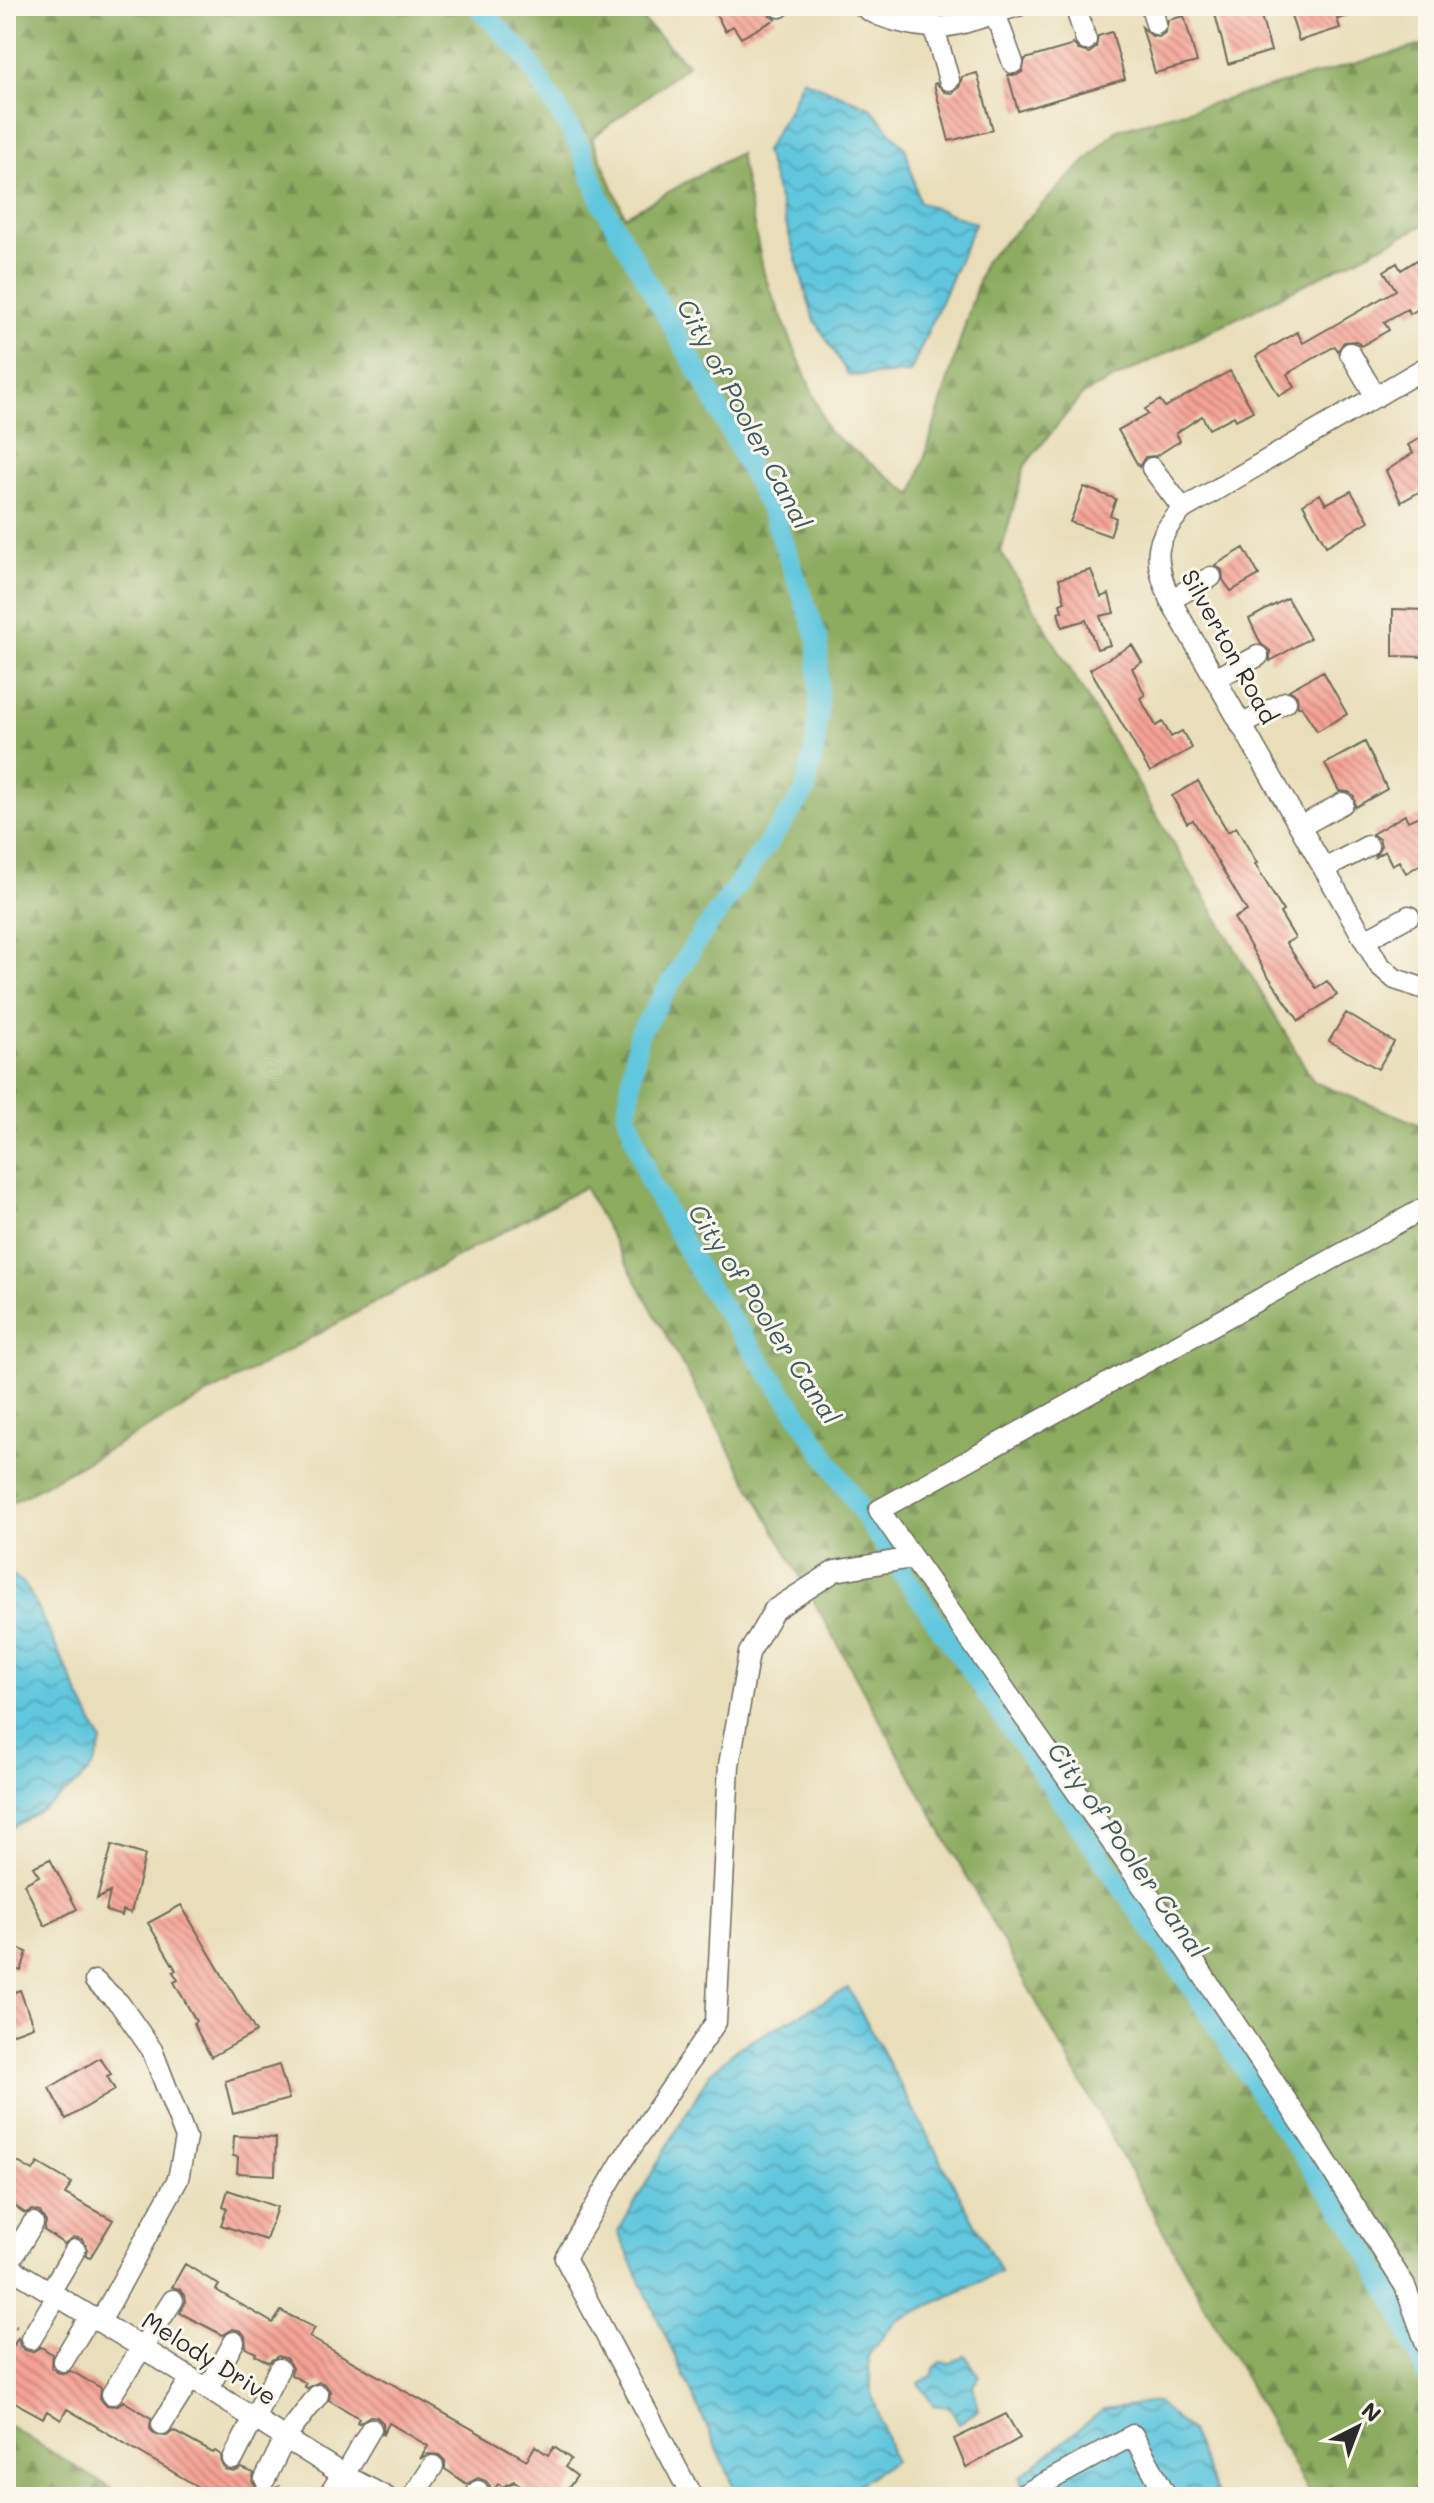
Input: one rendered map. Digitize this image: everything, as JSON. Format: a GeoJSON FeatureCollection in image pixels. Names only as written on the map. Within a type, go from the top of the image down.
{"type":"FeatureCollection","features":[{"type":"Feature","properties":{"kind":"street"},"geometry":{"type":"LineString","coordinates":[[862,6],[873,14],[924,29],[934,28],[963,15],[995,13],[1018,6]]}},
{"type":"Feature","properties":{"kind":"street"},"geometry":{"type":"LineString","coordinates":[[1075,6],[1086,40]]}},
{"type":"Feature","properties":{"kind":"street"},"geometry":{"type":"LineString","coordinates":[[995,13],[1013,63]]}},
{"type":"Feature","properties":{"kind":"street"},"geometry":{"type":"LineString","coordinates":[[934,28],[949,80]]}},
{"type":"Feature","properties":{"kind":"street"},"geometry":{"type":"LineString","coordinates":[[1350,353],[1376,397]]}},
{"type":"Feature","properties":{"kind":"street","name":"Silverton Road"},"geometry":{"type":"LineString","coordinates":[[1428,366],[1183,509],[1166,527],[1159,547],[1158,569],[1170,600],[1379,965],[1395,979],[1428,990]]}},
{"type":"Feature","properties":{"kind":"street"},"geometry":{"type":"LineString","coordinates":[[1152,468],[1183,509]]}},
{"type":"Feature","properties":{"kind":"street"},"geometry":{"type":"LineString","coordinates":[[1170,600],[1211,577]]}},
{"type":"Feature","properties":{"kind":"street"},"geometry":{"type":"LineString","coordinates":[[1215,679],[1258,656]]}},
{"type":"Feature","properties":{"kind":"street"},"geometry":{"type":"LineString","coordinates":[[1241,725],[1286,702]]}},
{"type":"Feature","properties":{"kind":"street"},"geometry":{"type":"LineString","coordinates":[[1300,827],[1343,803]]}},
{"type":"Feature","properties":{"kind":"street"},"geometry":{"type":"LineString","coordinates":[[1324,869],[1368,846]]}},
{"type":"Feature","properties":{"kind":"street"},"geometry":{"type":"LineString","coordinates":[[1365,940],[1409,916]]}},
{"type":"Feature","properties":{"kind":"street"},"geometry":{"type":"LineString","coordinates":[[1428,1206],[879,1510],[1167,1921],[1314,2142],[1405,2286],[1428,2349]]}},
{"type":"Feature","properties":{"kind":"street"},"geometry":{"type":"LineString","coordinates":[[692,2497],[565,2258],[622,2161],[716,2022],[729,1765],[749,1653],[774,1610],[835,1571],[912,1558]]}},
{"type":"Feature","properties":{"kind":"street"},"geometry":{"type":"LineString","coordinates":[[63,2361],[95,2319],[178,2179],[186,2138],[152,2050],[119,2003],[95,1981]]}},
{"type":"Feature","properties":{"kind":"street"},"geometry":{"type":"LineString","coordinates":[[6,2265],[33,2223]]}},
{"type":"Feature","properties":{"kind":"street"},"geometry":{"type":"LineString","coordinates":[[31,2339],[75,2250]]}},
{"type":"Feature","properties":{"kind":"street","name":"Melody Drive"},"geometry":{"type":"LineString","coordinates":[[6,2265],[200,2383],[343,2475],[386,2497]]}},
{"type":"Feature","properties":{"kind":"street"},"geometry":{"type":"LineString","coordinates":[[112,2394],[173,2300]]}},
{"type":"Feature","properties":{"kind":"street"},"geometry":{"type":"LineString","coordinates":[[162,2424],[234,2342]]}},
{"type":"Feature","properties":{"kind":"street"},"geometry":{"type":"LineString","coordinates":[[233,2459],[279,2369]]}},
{"type":"Feature","properties":{"kind":"street"},"geometry":{"type":"LineString","coordinates":[[265,2479],[285,2438],[318,2395]]}},
{"type":"Feature","properties":{"kind":"street"},"geometry":{"type":"LineString","coordinates":[[328,2497],[371,2429]]}},
{"type":"Feature","properties":{"kind":"street"},"geometry":{"type":"LineString","coordinates":[[1019,2497],[1133,2435],[1167,2497]]}},
{"type":"Feature","properties":{"kind":"street"},"geometry":{"type":"LineString","coordinates":[[413,2497],[433,2466]]}},
{"type":"Feature","properties":{"kind":"green space"},"geometry":{"type":"Polygon","coordinates":[[[6,6],[629,6],[688,65],[592,138],[625,216],[739,153],[764,274],[828,431],[913,495],[984,262],[1117,130],[1428,43],[1428,223],[1082,395],[1025,465],[1001,552],[1314,1082],[1428,1128],[1428,2497],[1311,2497],[584,1187],[6,1506],[6,6]]]}},
{"type":"Feature","properties":{"kind":"green space"},"geometry":{"type":"Polygon","coordinates":[[[6,2424],[125,2497],[6,2497],[6,2424]]]}},
{"type":"Feature","properties":{"kind":"water"},"geometry":{"type":"Polygon","coordinates":[[[802,79],[870,107],[906,150],[919,202],[975,223],[910,373],[849,376],[813,317],[765,151],[791,106],[802,79]]]}},
{"type":"Feature","properties":{"kind":"water"},"geometry":{"type":"Polygon","coordinates":[[[6,1571],[29,1591],[102,1742],[95,1763],[77,1784],[6,1831],[6,1571]]]}},
{"type":"Feature","properties":{"kind":"water"},"geometry":{"type":"Polygon","coordinates":[[[848,1988],[1001,2272],[896,2321],[868,2355],[871,2391],[894,2461],[839,2497],[739,2497],[618,2232],[709,2074],[738,2048],[848,1988]]]}},
{"type":"Feature","properties":{"kind":"water"},"geometry":{"type":"Polygon","coordinates":[[[965,2355],[980,2377],[973,2385],[979,2410],[959,2423],[950,2407],[933,2405],[919,2383],[933,2375],[934,2368],[941,2362],[951,2363],[965,2355]]]}},
{"type":"Feature","properties":{"kind":"water"},"geometry":{"type":"Polygon","coordinates":[[[1157,2402],[1190,2431],[1218,2497],[1029,2497],[1020,2477],[1104,2409],[1157,2402]]]}},
{"type":"Feature","properties":{"kind":"building"},"geometry":{"type":"Polygon","coordinates":[[[712,6],[767,6],[770,16],[776,19],[741,38],[733,26],[725,31],[712,6]]]}},
{"type":"Feature","properties":{"kind":"building"},"geometry":{"type":"Polygon","coordinates":[[[1213,6],[1258,6],[1271,51],[1228,64],[1213,6]]]}},
{"type":"Feature","properties":{"kind":"building"},"geometry":{"type":"Polygon","coordinates":[[[1288,6],[1367,6],[1368,11],[1337,19],[1340,28],[1299,41],[1288,6]]]}},
{"type":"Feature","properties":{"kind":"building"},"geometry":{"type":"Polygon","coordinates":[[[1184,16],[1197,62],[1155,73],[1142,27],[1152,36],[1159,37],[1166,32],[1168,20],[1184,16]]]}},
{"type":"Feature","properties":{"kind":"building"},"geometry":{"type":"Polygon","coordinates":[[[1112,32],[1125,79],[1018,111],[1008,75],[1022,72],[1025,59],[1073,43],[1078,50],[1089,53],[1096,48],[1098,36],[1112,32]]]}},
{"type":"Feature","properties":{"kind":"building"},"geometry":{"type":"Polygon","coordinates":[[[977,73],[993,130],[949,141],[934,84],[952,93],[959,88],[962,77],[977,73]]]}},
{"type":"Feature","properties":{"kind":"building"},"geometry":{"type":"Polygon","coordinates":[[[1428,253],[1428,296],[1419,302],[1422,307],[1410,314],[1407,309],[1384,322],[1389,330],[1361,346],[1356,341],[1344,342],[1338,351],[1335,346],[1287,374],[1295,387],[1279,396],[1256,356],[1297,332],[1303,343],[1396,290],[1384,271],[1397,263],[1401,270],[1428,253]]]}},
{"type":"Feature","properties":{"kind":"building"},"geometry":{"type":"Polygon","coordinates":[[[1230,371],[1253,411],[1236,420],[1234,416],[1209,429],[1202,416],[1176,433],[1180,441],[1156,456],[1145,457],[1139,467],[1118,430],[1148,414],[1145,409],[1160,400],[1165,407],[1230,371]]]}},
{"type":"Feature","properties":{"kind":"building"},"geometry":{"type":"Polygon","coordinates":[[[1422,437],[1428,445],[1428,487],[1401,502],[1386,471],[1413,453],[1408,445],[1422,437]]]}},
{"type":"Feature","properties":{"kind":"building"},"geometry":{"type":"Polygon","coordinates":[[[1084,487],[1116,499],[1110,515],[1116,518],[1110,536],[1070,522],[1084,487]]]}},
{"type":"Feature","properties":{"kind":"building"},"geometry":{"type":"Polygon","coordinates":[[[1351,491],[1369,521],[1326,546],[1303,504],[1320,494],[1326,504],[1351,491]]]}},
{"type":"Feature","properties":{"kind":"building"},"geometry":{"type":"Polygon","coordinates":[[[1244,548],[1259,575],[1231,591],[1223,580],[1222,570],[1215,565],[1244,548]]]}},
{"type":"Feature","properties":{"kind":"building"},"geometry":{"type":"Polygon","coordinates":[[[1091,570],[1101,597],[1109,594],[1114,613],[1100,616],[1110,645],[1097,649],[1086,620],[1062,627],[1058,612],[1062,611],[1060,604],[1065,602],[1059,579],[1091,570]]]}},
{"type":"Feature","properties":{"kind":"building"},"geometry":{"type":"Polygon","coordinates":[[[1287,598],[1310,638],[1270,661],[1270,651],[1261,644],[1249,619],[1287,598]]]}},
{"type":"Feature","properties":{"kind":"building"},"geometry":{"type":"Polygon","coordinates":[[[1393,609],[1428,610],[1428,657],[1393,656],[1393,609]]]}},
{"type":"Feature","properties":{"kind":"building"},"geometry":{"type":"Polygon","coordinates":[[[1132,645],[1142,662],[1132,668],[1145,695],[1140,698],[1156,726],[1163,722],[1171,737],[1182,731],[1192,748],[1150,772],[1090,669],[1132,645]]]}},
{"type":"Feature","properties":{"kind":"building"},"geometry":{"type":"Polygon","coordinates":[[[1323,671],[1347,714],[1317,731],[1301,706],[1298,707],[1297,695],[1289,690],[1323,671]]]}},
{"type":"Feature","properties":{"kind":"building"},"geometry":{"type":"Polygon","coordinates":[[[1365,742],[1387,789],[1355,807],[1354,796],[1339,791],[1325,764],[1365,742]]]}},
{"type":"Feature","properties":{"kind":"building"},"geometry":{"type":"Polygon","coordinates":[[[1198,781],[1228,832],[1236,827],[1257,863],[1295,938],[1286,943],[1316,988],[1327,981],[1337,995],[1299,1021],[1234,918],[1247,911],[1193,820],[1187,823],[1172,796],[1198,781]]]}},
{"type":"Feature","properties":{"kind":"building"},"geometry":{"type":"Polygon","coordinates":[[[1428,812],[1428,860],[1406,873],[1399,861],[1392,865],[1385,851],[1375,857],[1381,846],[1379,839],[1372,834],[1405,815],[1408,821],[1428,812]]]}},
{"type":"Feature","properties":{"kind":"building"},"geometry":{"type":"Polygon","coordinates":[[[1346,1013],[1394,1042],[1378,1069],[1329,1041],[1346,1013]]]}},
{"type":"Feature","properties":{"kind":"building"},"geometry":{"type":"Polygon","coordinates":[[[112,1845],[145,1855],[131,1913],[123,1910],[122,1916],[106,1911],[110,1892],[97,1899],[112,1845]]]}},
{"type":"Feature","properties":{"kind":"building"},"geometry":{"type":"Polygon","coordinates":[[[50,1859],[77,1909],[45,1926],[24,1884],[39,1876],[33,1867],[50,1859]]]}},
{"type":"Feature","properties":{"kind":"building"},"geometry":{"type":"Polygon","coordinates":[[[181,1905],[256,2032],[211,2057],[193,2023],[196,2021],[174,1982],[178,1980],[173,1972],[176,1970],[148,1923],[181,1905]]]}},
{"type":"Feature","properties":{"kind":"building"},"geometry":{"type":"Polygon","coordinates":[[[6,1943],[27,1952],[21,1971],[6,1966],[6,1943]]]}},
{"type":"Feature","properties":{"kind":"building"},"geometry":{"type":"Polygon","coordinates":[[[20,1990],[33,2026],[6,2036],[6,1995],[20,1990]]]}},
{"type":"Feature","properties":{"kind":"building"},"geometry":{"type":"Polygon","coordinates":[[[100,2058],[111,2074],[107,2076],[115,2090],[66,2119],[49,2088],[100,2058]]]}},
{"type":"Feature","properties":{"kind":"building"},"geometry":{"type":"Polygon","coordinates":[[[279,2065],[289,2099],[233,2114],[225,2081],[279,2065]]]}},
{"type":"Feature","properties":{"kind":"building"},"geometry":{"type":"Polygon","coordinates":[[[234,2136],[276,2138],[275,2175],[237,2173],[238,2157],[233,2156],[234,2136]]]}},
{"type":"Feature","properties":{"kind":"building"},"geometry":{"type":"Polygon","coordinates":[[[6,2155],[33,2171],[38,2163],[72,2183],[65,2194],[113,2220],[90,2258],[86,2256],[88,2249],[82,2239],[74,2237],[64,2244],[44,2230],[46,2222],[40,2212],[32,2210],[25,2213],[6,2200],[6,2155]]]}},
{"type":"Feature","properties":{"kind":"building"},"geometry":{"type":"Polygon","coordinates":[[[228,2190],[277,2207],[266,2240],[221,2225],[227,2208],[223,2206],[228,2190]]]}},
{"type":"Feature","properties":{"kind":"building"},"geometry":{"type":"Polygon","coordinates":[[[185,2264],[219,2285],[216,2290],[273,2323],[281,2311],[315,2328],[309,2337],[527,2460],[535,2446],[548,2455],[554,2447],[571,2459],[565,2467],[577,2476],[562,2497],[526,2497],[525,2488],[514,2481],[503,2487],[498,2484],[489,2497],[490,2486],[486,2481],[478,2478],[467,2484],[445,2469],[445,2461],[439,2455],[428,2454],[420,2459],[428,2446],[389,2423],[383,2435],[383,2423],[377,2417],[370,2416],[357,2422],[359,2418],[329,2400],[330,2391],[325,2384],[319,2382],[307,2388],[304,2386],[306,2383],[291,2375],[292,2368],[286,2358],[278,2356],[268,2362],[255,2355],[246,2348],[245,2336],[241,2331],[233,2329],[223,2335],[180,2313],[186,2301],[185,2295],[172,2287],[185,2264]]]}},
{"type":"Feature","properties":{"kind":"building"},"geometry":{"type":"Polygon","coordinates":[[[18,2338],[25,2350],[32,2352],[41,2347],[52,2354],[51,2367],[57,2372],[64,2374],[71,2371],[101,2388],[100,2399],[106,2405],[117,2406],[123,2401],[151,2418],[150,2429],[156,2435],[167,2436],[173,2431],[213,2453],[215,2451],[221,2455],[226,2470],[234,2472],[242,2468],[254,2473],[252,2481],[260,2491],[267,2492],[278,2487],[272,2497],[215,2497],[67,2409],[61,2420],[47,2411],[43,2418],[23,2407],[6,2396],[6,2344],[12,2348],[18,2338]]]}},
{"type":"Feature","properties":{"kind":"building"},"geometry":{"type":"Polygon","coordinates":[[[1006,2414],[1020,2438],[966,2468],[954,2439],[1006,2414]]]}},
{"type":"Feature","properties":{"kind":"waterway","name":"City of Pooler Canal"},"geometry":{"type":"LineString","coordinates":[[477,6],[523,53],[579,144],[603,205],[709,390],[774,517],[818,639],[819,708],[805,792],[697,941],[638,1036],[627,1114],[650,1183],[707,1285],[800,1417],[901,1571],[1193,1989],[1276,2118],[1351,2222],[1400,2311],[1428,2379]]}}]}
